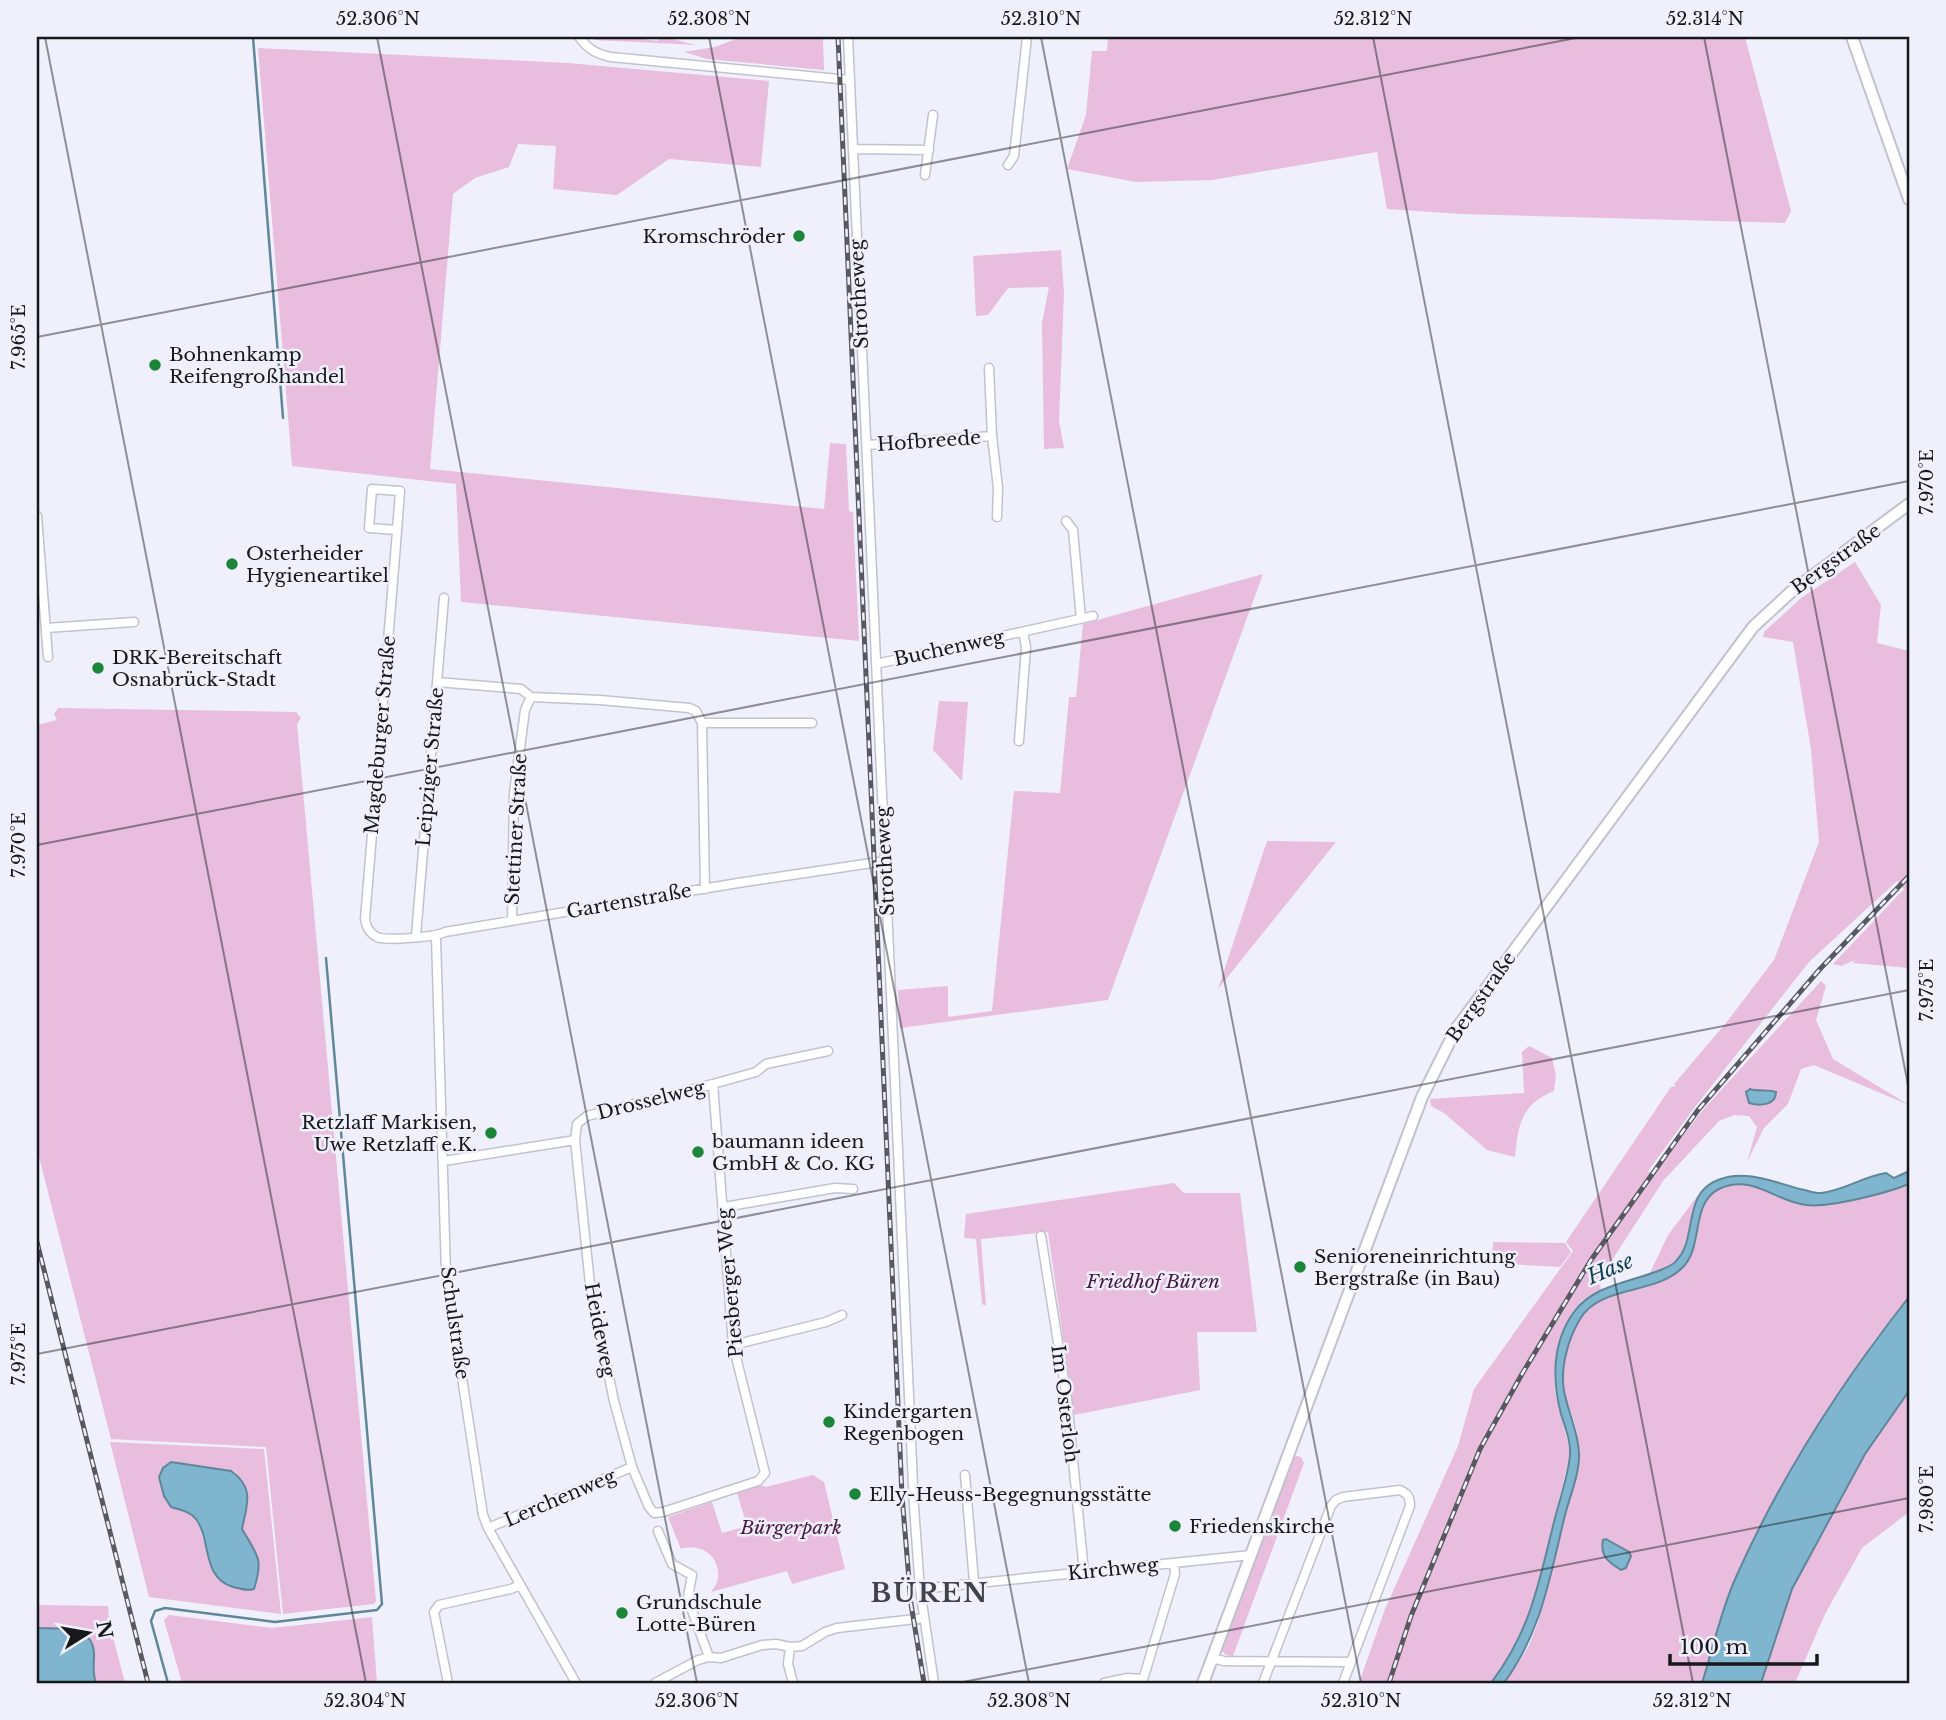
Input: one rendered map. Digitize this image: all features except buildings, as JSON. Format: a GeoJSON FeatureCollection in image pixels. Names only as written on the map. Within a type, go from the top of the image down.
{"type":"FeatureCollection","features":[{"type":"Feature","properties":{"kind":"street"},"geometry":{"type":"LineString","coordinates":[[579,37],[587,47],[598,54],[611,57],[849,79]]}},
{"type":"Feature","properties":{"kind":"street","name":"Strotheweg"},"geometry":{"type":"LineString","coordinates":[[848,37],[911,1439],[920,1589],[934,1683]]}},
{"type":"Feature","properties":{"kind":"street"},"geometry":{"type":"LineString","coordinates":[[1008,165],[1014,156],[1027,37]]}},
{"type":"Feature","properties":{"kind":"street"},"geometry":{"type":"LineString","coordinates":[[1852,37],[1909,199]]}},
{"type":"Feature","properties":{"kind":"street"},"geometry":{"type":"LineString","coordinates":[[925,175],[933,115]]}},
{"type":"Feature","properties":{"kind":"street"},"geometry":{"type":"LineString","coordinates":[[853,149],[929,150]]}},
{"type":"Feature","properties":{"kind":"street","name":"Hofbreede"},"geometry":{"type":"LineString","coordinates":[[989,368],[998,488],[997,517]]}},
{"type":"Feature","properties":{"kind":"street","name":"Hofbreede"},"geometry":{"type":"LineString","coordinates":[[867,445],[992,436]]}},
{"type":"Feature","properties":{"kind":"street","name":"Magdeburger Straße"},"geometry":{"type":"LineString","coordinates":[[374,936],[367,928],[365,919],[397,530],[400,491],[372,489],[369,528],[397,530]]}},
{"type":"Feature","properties":{"kind":"street","name":"Bergstraße"},"geometry":{"type":"LineString","coordinates":[[1203,1683],[1422,1097],[1456,1029],[1753,627],[1792,590],[1909,505]]}},
{"type":"Feature","properties":{"kind":"street"},"geometry":{"type":"LineString","coordinates":[[37,516],[48,657]]}},
{"type":"Feature","properties":{"kind":"street"},"geometry":{"type":"LineString","coordinates":[[1066,521],[1073,530],[1081,619]]}},
{"type":"Feature","properties":{"kind":"street","name":"Leipziger Straße"},"geometry":{"type":"LineString","coordinates":[[416,936],[444,598]]}},
{"type":"Feature","properties":{"kind":"street","name":"Buchenweg"},"geometry":{"type":"LineString","coordinates":[[876,663],[1093,616]]}},
{"type":"Feature","properties":{"kind":"street"},"geometry":{"type":"LineString","coordinates":[[46,628],[134,622]]}},
{"type":"Feature","properties":{"kind":"street","name":"Buchenweg"},"geometry":{"type":"LineString","coordinates":[[1019,741],[1026,647],[1023,632]]}},
{"type":"Feature","properties":{"kind":"street"},"geometry":{"type":"LineString","coordinates":[[437,682],[521,689],[531,697],[600,699],[689,708],[696,711],[702,723],[705,889]]}},
{"type":"Feature","properties":{"kind":"street","name":"Stettiner Straße"},"geometry":{"type":"LineString","coordinates":[[512,921],[514,793],[526,710],[531,697]]}},
{"type":"Feature","properties":{"kind":"street"},"geometry":{"type":"LineString","coordinates":[[702,723],[812,723]]}},
{"type":"Feature","properties":{"kind":"street","name":"Gartenstraße"},"geometry":{"type":"LineString","coordinates":[[374,936],[385,939],[436,937],[444,932],[885,862]]}},
{"type":"Feature","properties":{"kind":"street","name":"Schulstraße"},"geometry":{"type":"LineString","coordinates":[[436,937],[446,1273],[483,1515],[576,1683]]}},
{"type":"Feature","properties":{"kind":"street","name":"Drosselweg"},"geometry":{"type":"LineString","coordinates":[[575,1140],[578,1124],[587,1116],[756,1072],[766,1065],[828,1051]]}},
{"type":"Feature","properties":{"kind":"street","name":"Piesberger Weg"},"geometry":{"type":"LineString","coordinates":[[654,1513],[762,1478],[764,1468],[736,1366],[733,1345],[713,1084]]}},
{"type":"Feature","properties":{"kind":"street"},"geometry":{"type":"LineString","coordinates":[[444,1161],[575,1140]]}},
{"type":"Feature","properties":{"kind":"street","name":"Heideweg"},"geometry":{"type":"LineString","coordinates":[[575,1140],[590,1284],[614,1401],[632,1467],[654,1513]]}},
{"type":"Feature","properties":{"kind":"street"},"geometry":{"type":"LineString","coordinates":[[724,1207],[835,1188],[853,1189]]}},
{"type":"Feature","properties":{"kind":"street","name":"Im Osterloh"},"geometry":{"type":"LineString","coordinates":[[1041,1236],[1067,1399],[1084,1572]]}},
{"type":"Feature","properties":{"kind":"street"},"geometry":{"type":"LineString","coordinates":[[733,1345],[825,1322],[842,1315]]}},
{"type":"Feature","properties":{"kind":"street","name":"Lerchenweg"},"geometry":{"type":"LineString","coordinates":[[488,1528],[632,1467]]}},
{"type":"Feature","properties":{"kind":"street"},"geometry":{"type":"LineString","coordinates":[[965,1475],[974,1582]]}},
{"type":"Feature","properties":{"kind":"street"},"geometry":{"type":"LineString","coordinates":[[1263,1683],[1335,1500],[1400,1490],[1410,1498],[1410,1506],[1343,1683]]}},
{"type":"Feature","properties":{"kind":"street"},"geometry":{"type":"LineString","coordinates":[[658,1531],[672,1564],[692,1575],[688,1597],[709,1657]]}},
{"type":"Feature","properties":{"kind":"street","name":"Kirchweg"},"geometry":{"type":"LineString","coordinates":[[920,1589],[1251,1555]]}},
{"type":"Feature","properties":{"kind":"street"},"geometry":{"type":"LineString","coordinates":[[1104,1683],[1129,1678],[1142,1681],[1175,1574],[1174,1563]]}},
{"type":"Feature","properties":{"kind":"street"},"geometry":{"type":"LineString","coordinates":[[448,1683],[434,1612],[439,1605],[520,1585]]}},
{"type":"Feature","properties":{"kind":"street"},"geometry":{"type":"LineString","coordinates":[[655,1683],[709,1657],[721,1658],[762,1645],[802,1646],[837,1628],[924,1618]]}},
{"type":"Feature","properties":{"kind":"street"},"geometry":{"type":"LineString","coordinates":[[790,1647],[788,1664],[793,1683]]}},
{"type":"Feature","properties":{"kind":"street"},"geometry":{"type":"LineString","coordinates":[[1212,1658],[1223,1661],[1351,1662]]}},
{"type":"Feature","properties":{"kind":"green space"},"geometry":{"type":"Polygon","coordinates":[[[591,37],[629,37],[658,41],[659,37],[663,37],[697,45],[595,40],[591,37]]]}},
{"type":"Feature","properties":{"kind":"green space"},"geometry":{"type":"Polygon","coordinates":[[[741,37],[823,37],[824,70],[707,59],[684,52],[715,47],[741,37]]]}},
{"type":"Feature","properties":{"kind":"green space"},"geometry":{"type":"Polygon","coordinates":[[[1108,37],[1745,37],[1791,211],[1785,223],[1461,214],[1387,209],[1377,152],[1212,180],[1136,182],[1067,169],[1086,115],[1092,51],[1107,51],[1108,37]]]}},
{"type":"Feature","properties":{"kind":"green space"},"geometry":{"type":"Polygon","coordinates":[[[258,48],[568,63],[769,81],[761,167],[669,159],[617,195],[553,189],[556,146],[518,144],[509,167],[475,178],[453,194],[430,469],[824,509],[830,443],[846,444],[849,511],[853,512],[859,641],[461,602],[456,484],[292,466],[258,48]]]}},
{"type":"Feature","properties":{"kind":"green space"},"geometry":{"type":"Polygon","coordinates":[[[1061,250],[1064,293],[1059,421],[1064,448],[1044,449],[1042,323],[1049,287],[1008,288],[988,315],[976,316],[973,256],[1061,250]]]}},
{"type":"Feature","properties":{"kind":"green space"},"geometry":{"type":"Polygon","coordinates":[[[1855,562],[1881,605],[1877,643],[1909,651],[1909,968],[1853,963],[1855,960],[1841,966],[1833,964],[1904,889],[1897,881],[1809,962],[1648,1171],[1654,1175],[1701,1112],[1821,981],[1826,986],[1816,1020],[1833,1059],[1909,1105],[1814,1065],[1801,1069],[1788,1104],[1764,1128],[1747,1162],[1757,1127],[1749,1116],[1734,1115],[1719,1121],[1663,1181],[1598,1282],[1602,1290],[1583,1300],[1569,1318],[1564,1330],[1554,1380],[1570,1455],[1532,1608],[1521,1637],[1507,1662],[1491,1683],[1359,1683],[1385,1609],[1458,1446],[1474,1389],[1573,1251],[1566,1242],[1671,1087],[1676,1086],[1674,1084],[1726,1023],[1774,960],[1819,842],[1811,749],[1793,642],[1763,637],[1764,632],[1801,598],[1855,562]]]}},
{"type":"Feature","properties":{"kind":"green space"},"geometry":{"type":"Polygon","coordinates":[[[1263,574],[1108,1000],[900,1028],[898,990],[948,986],[948,1017],[992,1011],[1014,791],[1060,793],[1069,697],[1076,697],[1083,624],[1263,574]]]}},
{"type":"Feature","properties":{"kind":"green space"},"geometry":{"type":"Polygon","coordinates":[[[939,701],[968,702],[962,781],[933,750],[939,701]]]}},
{"type":"Feature","properties":{"kind":"green space"},"geometry":{"type":"Polygon","coordinates":[[[58,708],[296,712],[301,718],[297,724],[376,1601],[374,1604],[283,1614],[266,1447],[111,1439],[37,1149],[37,725],[57,720],[54,714],[58,708]]]}},
{"type":"Feature","properties":{"kind":"green space"},"geometry":{"type":"Polygon","coordinates":[[[1267,841],[1336,842],[1218,989],[1267,841]]]}},
{"type":"Feature","properties":{"kind":"green space"},"geometry":{"type":"Polygon","coordinates":[[[1529,1046],[1552,1058],[1556,1075],[1554,1091],[1534,1102],[1523,1117],[1515,1157],[1487,1150],[1444,1113],[1431,1106],[1430,1099],[1524,1093],[1522,1052],[1529,1046]]]}},
{"type":"Feature","properties":{"kind":"green space","name":"Friedhof Büren"},"geometry":{"type":"Polygon","coordinates":[[[1174,1183],[1184,1193],[1240,1193],[1257,1332],[1197,1332],[1200,1390],[1074,1415],[1048,1232],[981,1239],[986,1306],[982,1304],[976,1239],[964,1238],[966,1214],[1174,1183]]]}},
{"type":"Feature","properties":{"kind":"green space"},"geometry":{"type":"Polygon","coordinates":[[[1909,1184],[1909,1297],[1872,1343],[1735,1579],[1702,1683],[1504,1683],[1530,1643],[1537,1626],[1568,1505],[1577,1437],[1564,1391],[1563,1373],[1571,1336],[1586,1311],[1603,1300],[1644,1287],[1683,1261],[1695,1246],[1705,1202],[1720,1189],[1743,1185],[1795,1203],[1816,1205],[1858,1199],[1909,1184]]]}},
{"type":"Feature","properties":{"kind":"green space"},"geometry":{"type":"Polygon","coordinates":[[[1701,1191],[1678,1258],[1671,1265],[1649,1275],[1668,1235],[1701,1191]]]}},
{"type":"Feature","properties":{"kind":"green space"},"geometry":{"type":"Polygon","coordinates":[[[1493,1242],[1565,1243],[1571,1252],[1560,1267],[1492,1263],[1493,1242]]]}},
{"type":"Feature","properties":{"kind":"green space"},"geometry":{"type":"Polygon","coordinates":[[[1909,1391],[1909,1512],[1862,1548],[1825,1614],[1795,1683],[1761,1683],[1792,1589],[1865,1454],[1909,1391]]]}},
{"type":"Feature","properties":{"kind":"green space"},"geometry":{"type":"Polygon","coordinates":[[[110,1442],[264,1449],[281,1614],[149,1597],[110,1442]],[[171,1462],[163,1468],[189,1512],[197,1520],[214,1574],[258,1557],[241,1529],[248,1499],[231,1471],[171,1462]]]}},
{"type":"Feature","properties":{"kind":"green space"},"geometry":{"type":"Polygon","coordinates":[[[1293,1455],[1301,1457],[1304,1463],[1233,1656],[1226,1655],[1222,1651],[1222,1645],[1293,1455]]]}},
{"type":"Feature","properties":{"kind":"green space","name":"Bürgerpark"},"geometry":{"type":"Polygon","coordinates":[[[813,1475],[824,1482],[845,1569],[792,1584],[787,1571],[711,1592],[718,1579],[716,1562],[702,1549],[681,1549],[668,1517],[712,1502],[722,1533],[747,1526],[737,1493],[760,1485],[766,1487],[813,1475]]]}},
{"type":"Feature","properties":{"kind":"green space"},"geometry":{"type":"Polygon","coordinates":[[[37,1605],[108,1606],[109,1622],[125,1683],[37,1683],[37,1605]]]}},
{"type":"Feature","properties":{"kind":"green space"},"geometry":{"type":"Polygon","coordinates":[[[169,1615],[272,1628],[372,1617],[377,1683],[182,1683],[164,1620],[169,1615]]]}},
{"type":"Feature","properties":{"kind":"water"},"geometry":{"type":"Polygon","coordinates":[[[1750,1089],[1776,1092],[1775,1097],[1766,1104],[1749,1103],[1746,1092],[1750,1089]]]}},
{"type":"Feature","properties":{"kind":"water"},"geometry":{"type":"Polygon","coordinates":[[[1909,1171],[1909,1184],[1829,1204],[1795,1203],[1742,1184],[1719,1189],[1704,1204],[1693,1249],[1682,1268],[1657,1283],[1601,1300],[1589,1308],[1580,1319],[1572,1335],[1563,1373],[1564,1391],[1578,1445],[1576,1476],[1536,1623],[1504,1683],[1491,1683],[1505,1663],[1532,1606],[1567,1472],[1570,1445],[1558,1401],[1555,1375],[1561,1336],[1574,1312],[1591,1296],[1601,1291],[1674,1263],[1683,1252],[1699,1195],[1707,1186],[1718,1180],[1749,1176],[1819,1193],[1886,1173],[1894,1178],[1909,1171]]]}},
{"type":"Feature","properties":{"kind":"water"},"geometry":{"type":"Polygon","coordinates":[[[1909,1297],[1909,1391],[1865,1454],[1792,1589],[1761,1683],[1702,1683],[1731,1590],[1772,1503],[1836,1397],[1909,1297]]]}},
{"type":"Feature","properties":{"kind":"water"},"geometry":{"type":"Polygon","coordinates":[[[171,1462],[231,1471],[244,1484],[247,1497],[242,1529],[259,1563],[254,1589],[241,1589],[223,1582],[211,1567],[201,1528],[194,1516],[171,1507],[164,1496],[159,1477],[163,1468],[171,1462]]]}},
{"type":"Feature","properties":{"kind":"water"},"geometry":{"type":"Polygon","coordinates":[[[1606,1539],[1629,1552],[1631,1556],[1626,1568],[1621,1570],[1606,1558],[1602,1546],[1603,1540],[1606,1539]]]}},
{"type":"Feature","properties":{"kind":"water"},"geometry":{"type":"Polygon","coordinates":[[[37,1628],[74,1630],[88,1638],[94,1655],[96,1683],[37,1683],[37,1628]]]}},
{"type":"Feature","properties":{"kind":"waterway"},"geometry":{"type":"LineString","coordinates":[[253,37],[283,418]]}},
{"type":"Feature","properties":{"kind":"waterway"},"geometry":{"type":"LineString","coordinates":[[168,1683],[151,1621],[155,1611],[165,1608],[275,1622],[377,1610],[382,1604],[326,958]]}},
{"type":"Feature","properties":{"kind":"railway"},"geometry":{"type":"LineString","coordinates":[[838,37],[902,1496],[911,1604],[924,1683]]}},
{"type":"Feature","properties":{"kind":"railway"},"geometry":{"type":"LineString","coordinates":[[1389,1683],[1411,1616],[1480,1449],[1591,1260],[1698,1110],[1820,969],[1909,876]]}},
{"type":"Feature","properties":{"kind":"railway"},"geometry":{"type":"LineString","coordinates":[[37,1242],[148,1683]]}},
{"type":"Feature","properties":{"kind":"place","name":"Kromschröder"},"geometry":{"type":"Point","coordinates":[799,236]}},
{"type":"Feature","properties":{"kind":"place","name":"Bohnenkamp Reifengroßhandel"},"geometry":{"type":"Point","coordinates":[155,365]}},
{"type":"Feature","properties":{"kind":"place","name":"Osterheider Hygieneartikel"},"geometry":{"type":"Point","coordinates":[232,564]}},
{"type":"Feature","properties":{"kind":"place","name":"DRK-Bereitschaft Osnabrück-Stadt"},"geometry":{"type":"Point","coordinates":[98,668]}},
{"type":"Feature","properties":{"kind":"place","name":"Retzlaff Markisen, Uwe Retzlaff e.K."},"geometry":{"type":"Point","coordinates":[491,1133]}},
{"type":"Feature","properties":{"kind":"place","name":"baumann ideen GmbH & Co. KG"},"geometry":{"type":"Point","coordinates":[698,1152]}},
{"type":"Feature","properties":{"kind":"place","name":"Senioreneinrichtung Bergstraße (in Bau)"},"geometry":{"type":"Point","coordinates":[1300,1267]}},
{"type":"Feature","properties":{"kind":"place","name":"Kindergarten Regenbogen"},"geometry":{"type":"Point","coordinates":[829,1422]}},
{"type":"Feature","properties":{"kind":"place","name":"Elly-Heuss-Begegnungsstätte"},"geometry":{"type":"Point","coordinates":[855,1494]}},
{"type":"Feature","properties":{"kind":"place","name":"Friedenskirche"},"geometry":{"type":"Point","coordinates":[1175,1526]}},
{"type":"Feature","properties":{"kind":"place","name":"Grundschule Lotte-Büren"},"geometry":{"type":"Point","coordinates":[622,1613]}},
{"type":"Feature","properties":{"kind":"district","name":"BÜREN"},"geometry":{"type":"Point","coordinates":[930,1593]}},
{"type":"Feature","properties":{"kind":"water label","name":"Hase"},"geometry":{"type":"Point","coordinates":[1610,1269]}}]}
